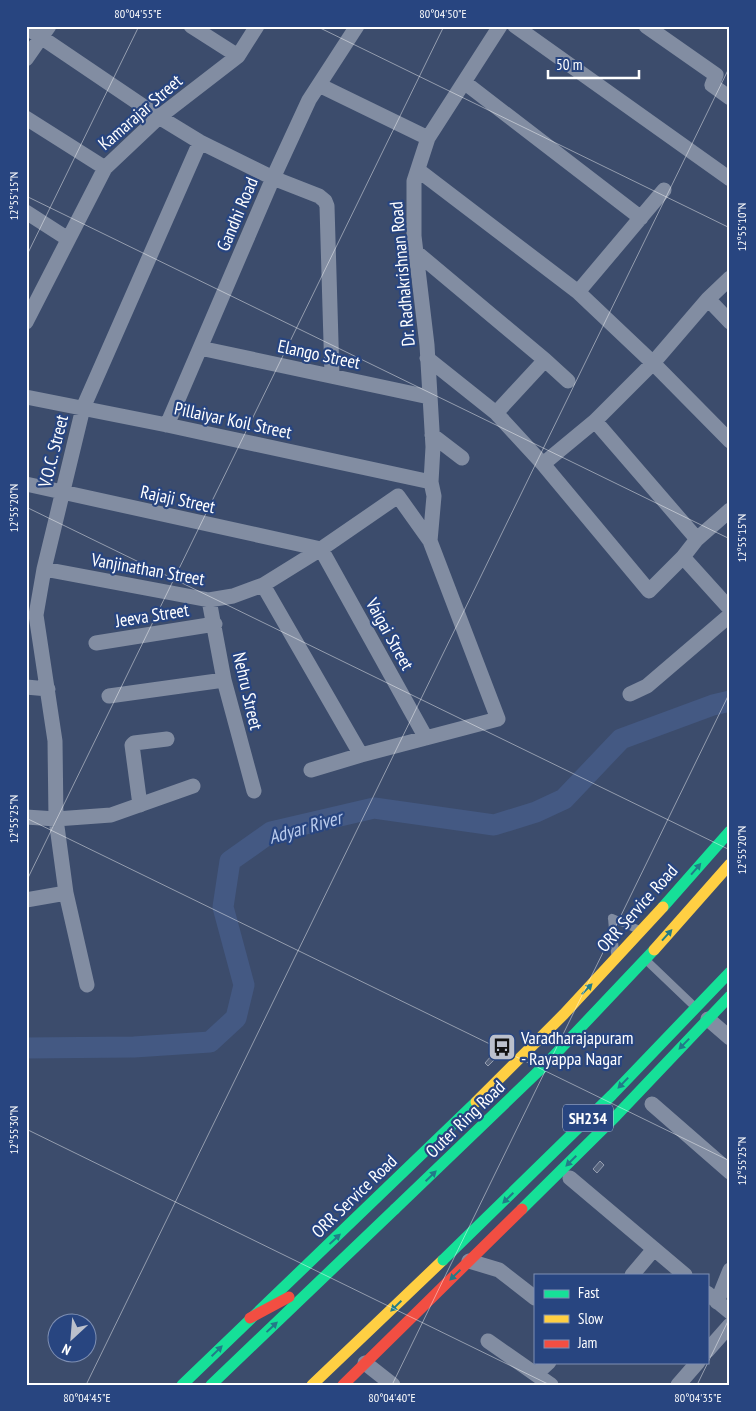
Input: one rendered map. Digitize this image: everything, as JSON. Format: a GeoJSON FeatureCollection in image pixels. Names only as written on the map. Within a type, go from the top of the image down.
{"type":"FeatureCollection","features":[{"type":"Feature","properties":{"kind":"main road","name":"ORR Service Road"},"geometry":{"type":"LineString","coordinates":[[182,1385],[532,1046],[641,930],[730,831]]}},
{"type":"Feature","properties":{"kind":"main road","name":"Outer Ring Road"},"geometry":{"type":"LineString","coordinates":[[211,1385],[548,1062],[658,946],[730,864]]}},
{"type":"Feature","properties":{"kind":"main road","name":"SH234"},"geometry":{"type":"LineString","coordinates":[[312,1385],[444,1260],[612,1095],[730,972]]}},
{"type":"Feature","properties":{"kind":"main road"},"geometry":{"type":"LineString","coordinates":[[343,1385],[616,1116],[730,996]]}},
{"type":"Feature","properties":{"kind":"main road"},"geometry":{"type":"LineString","coordinates":[[527,1035],[564,1012]]}},
{"type":"Feature","properties":{"kind":"main road"},"geometry":{"type":"LineString","coordinates":[[599,1150],[641,1089]]}},
{"type":"Feature","properties":{"kind":"main road"},"geometry":{"type":"LineString","coordinates":[[435,1141],[451,1115],[470,1091]]}},
{"type":"Feature","properties":{"kind":"main road"},"geometry":{"type":"LineString","coordinates":[[514,1217],[542,1202],[566,1182]]}},
{"type":"Feature","properties":{"kind":"main road"},"geometry":{"type":"LineString","coordinates":[[250,1318],[323,1278]]}},
{"type":"Feature","properties":{"kind":"main road"},"geometry":{"type":"LineString","coordinates":[[320,1385],[332,1366]]}},
{"type":"Feature","properties":{"kind":"street"},"geometry":{"type":"LineString","coordinates":[[191,26],[238,56]]}},
{"type":"Feature","properties":{"kind":"street","name":"Kamarajar Street"},"geometry":{"type":"LineString","coordinates":[[26,322],[105,168],[159,117],[238,56],[257,26]]}},
{"type":"Feature","properties":{"kind":"street","name":"Gandhi Road"},"geometry":{"type":"LineString","coordinates":[[167,424],[273,178],[309,100],[356,26]]}},
{"type":"Feature","properties":{"kind":"street","name":"Dr. Radhakrishnan Road"},"geometry":{"type":"LineString","coordinates":[[430,541],[434,496],[431,482],[432,435],[427,345],[414,236],[414,181],[428,138],[500,26]]}},
{"type":"Feature","properties":{"kind":"street"},"geometry":{"type":"LineString","coordinates":[[515,26],[730,179]]}},
{"type":"Feature","properties":{"kind":"street"},"geometry":{"type":"LineString","coordinates":[[646,26],[716,75],[712,85],[730,98]]}},
{"type":"Feature","properties":{"kind":"street"},"geometry":{"type":"LineString","coordinates":[[26,27],[45,32],[159,117],[200,142],[273,178],[325,200],[328,206],[332,376]]}},
{"type":"Feature","properties":{"kind":"street"},"geometry":{"type":"LineString","coordinates":[[26,59],[45,32]]}},
{"type":"Feature","properties":{"kind":"street"},"geometry":{"type":"LineString","coordinates":[[464,82],[641,218]]}},
{"type":"Feature","properties":{"kind":"street"},"geometry":{"type":"LineString","coordinates":[[319,85],[428,138]]}},
{"type":"Feature","properties":{"kind":"street"},"geometry":{"type":"LineString","coordinates":[[26,118],[105,168]]}},
{"type":"Feature","properties":{"kind":"street","name":"V.O.C. Street"},"geometry":{"type":"LineString","coordinates":[[87,985],[66,893],[56,819],[55,741],[48,689],[31,614],[44,570],[83,408],[200,142]]}},
{"type":"Feature","properties":{"kind":"street"},"geometry":{"type":"LineString","coordinates":[[418,170],[578,292],[653,363],[730,442]]}},
{"type":"Feature","properties":{"kind":"street"},"geometry":{"type":"LineString","coordinates":[[578,292],[664,190]]}},
{"type":"Feature","properties":{"kind":"street"},"geometry":{"type":"LineString","coordinates":[[26,212],[68,239]]}},
{"type":"Feature","properties":{"kind":"street"},"geometry":{"type":"LineString","coordinates":[[416,252],[568,381]]}},
{"type":"Feature","properties":{"kind":"street"},"geometry":{"type":"LineString","coordinates":[[542,464],[595,421],[653,363],[708,299],[730,278]]}},
{"type":"Feature","properties":{"kind":"street"},"geometry":{"type":"LineString","coordinates":[[708,299],[730,322]]}},
{"type":"Feature","properties":{"kind":"street","name":"Elango Street"},"geometry":{"type":"LineString","coordinates":[[200,348],[430,397]]}},
{"type":"Feature","properties":{"kind":"street"},"geometry":{"type":"LineString","coordinates":[[427,358],[496,413],[542,464],[649,591],[683,557],[697,539],[730,510]]}},
{"type":"Feature","properties":{"kind":"street"},"geometry":{"type":"LineString","coordinates":[[496,413],[545,360]]}},
{"type":"Feature","properties":{"kind":"street","name":"Pillaiyar Koil Street"},"geometry":{"type":"LineString","coordinates":[[26,396],[167,424],[431,482]]}},
{"type":"Feature","properties":{"kind":"street"},"geometry":{"type":"LineString","coordinates":[[595,421],[697,539]]}},
{"type":"Feature","properties":{"kind":"street"},"geometry":{"type":"LineString","coordinates":[[432,435],[462,458]]}},
{"type":"Feature","properties":{"kind":"street","name":"Rajaji Street"},"geometry":{"type":"LineString","coordinates":[[26,484],[321,549]]}},
{"type":"Feature","properties":{"kind":"street","name":"Vanjinathan Street"},"geometry":{"type":"LineString","coordinates":[[44,570],[209,600],[233,596],[263,585],[321,549],[398,496],[430,541]]}},
{"type":"Feature","properties":{"kind":"street"},"geometry":{"type":"LineString","coordinates":[[311,770],[498,719],[430,541]]}},
{"type":"Feature","properties":{"kind":"street","name":"Vaigai Street"},"geometry":{"type":"LineString","coordinates":[[321,549],[426,738]]}},
{"type":"Feature","properties":{"kind":"street"},"geometry":{"type":"LineString","coordinates":[[683,557],[730,609]]}},
{"type":"Feature","properties":{"kind":"street"},"geometry":{"type":"LineString","coordinates":[[263,585],[361,755]]}},
{"type":"Feature","properties":{"kind":"street","name":"Nehru Street"},"geometry":{"type":"LineString","coordinates":[[209,600],[224,680],[254,791]]}},
{"type":"Feature","properties":{"kind":"street"},"geometry":{"type":"LineString","coordinates":[[630,694],[647,686],[730,615]]}},
{"type":"Feature","properties":{"kind":"street","name":"Jeeva Street"},"geometry":{"type":"LineString","coordinates":[[96,643],[215,624]]}},
{"type":"Feature","properties":{"kind":"street"},"geometry":{"type":"LineString","coordinates":[[109,696],[224,680]]}},
{"type":"Feature","properties":{"kind":"street"},"geometry":{"type":"LineString","coordinates":[[26,686],[48,689]]}},
{"type":"Feature","properties":{"kind":"street"},"geometry":{"type":"LineString","coordinates":[[140,805],[132,745],[134,743],[167,738]]}},
{"type":"Feature","properties":{"kind":"street"},"geometry":{"type":"LineString","coordinates":[[26,816],[56,819],[111,815],[193,786]]}},
{"type":"Feature","properties":{"kind":"street"},"geometry":{"type":"LineString","coordinates":[[26,900],[66,893]]}},
{"type":"Feature","properties":{"kind":"street"},"geometry":{"type":"LineString","coordinates":[[708,1019],[730,1038]]}},
{"type":"Feature","properties":{"kind":"street"},"geometry":{"type":"LineString","coordinates":[[652,1104],[730,1172]]}},
{"type":"Feature","properties":{"kind":"street"},"geometry":{"type":"LineString","coordinates":[[566,1182],[684,1274]]}},
{"type":"Feature","properties":{"kind":"street"},"geometry":{"type":"LineString","coordinates":[[633,1274],[654,1249]]}},
{"type":"Feature","properties":{"kind":"street"},"geometry":{"type":"LineString","coordinates":[[469,1261],[499,1270],[534,1297]]}},
{"type":"Feature","properties":{"kind":"street"},"geometry":{"type":"LineString","coordinates":[[730,1270],[712,1297],[730,1312]]}},
{"type":"Feature","properties":{"kind":"street"},"geometry":{"type":"LineString","coordinates":[[708,1350],[730,1326]]}},
{"type":"Feature","properties":{"kind":"street"},"geometry":{"type":"LineString","coordinates":[[488,1341],[551,1385]]}},
{"type":"Feature","properties":{"kind":"street"},"geometry":{"type":"LineString","coordinates":[[365,1363],[393,1385]]}},
{"type":"Feature","properties":{"kind":"street"},"geometry":{"type":"LineString","coordinates":[[536,1374],[547,1364]]}},
{"type":"Feature","properties":{"kind":"street"},"geometry":{"type":"LineString","coordinates":[[678,1385],[696,1364]]}},
{"type":"Feature","properties":{"kind":"lane"},"geometry":{"type":"LineString","coordinates":[[616,957],[612,918],[629,927],[641,930]]}},
{"type":"Feature","properties":{"kind":"lane"},"geometry":{"type":"LineString","coordinates":[[628,944],[708,1019]]}},
{"type":"Feature","properties":{"kind":"building"},"geometry":{"type":"Polygon","coordinates":[[[492,1055],[496,1058],[488,1066],[485,1063],[492,1055]]]}},
{"type":"Feature","properties":{"kind":"building"},"geometry":{"type":"Polygon","coordinates":[[[600,1161],[604,1165],[597,1173],[593,1169],[600,1161]]]}},
{"type":"Feature","properties":{"kind":"waterway","name":"Adyar River"},"geometry":{"type":"LineString","coordinates":[[26,1048],[134,1047],[210,1042],[236,1018],[244,985],[223,907],[230,861],[271,832],[374,808],[494,825],[536,812],[564,799],[621,739],[713,705],[730,701]]}},
{"type":"Feature","properties":{"kind":"traffic: fast"},"geometry":{"type":"LineString","coordinates":[[663,907],[730,831]]}},
{"type":"Feature","properties":{"kind":"traffic: fast"},"geometry":{"type":"LineString","coordinates":[[395,1209],[548,1062],[654,950]]}},
{"type":"Feature","properties":{"kind":"traffic: fast"},"geometry":{"type":"LineString","coordinates":[[443,1260],[612,1095],[730,972]]}},
{"type":"Feature","properties":{"kind":"traffic: fast"},"geometry":{"type":"LineString","coordinates":[[522,1209],[616,1116],[730,996]]}},
{"type":"Feature","properties":{"kind":"traffic: fast"},"geometry":{"type":"LineString","coordinates":[[182,1385],[476,1102]]}},
{"type":"Feature","properties":{"kind":"traffic: fast"},"geometry":{"type":"LineString","coordinates":[[211,1385],[395,1209]]}},
{"type":"Feature","properties":{"kind":"traffic: slow"},"geometry":{"type":"LineString","coordinates":[[654,950],[730,864]]}},
{"type":"Feature","properties":{"kind":"traffic: slow"},"geometry":{"type":"LineString","coordinates":[[476,1102],[564,1014],[663,907]]}},
{"type":"Feature","properties":{"kind":"traffic: slow"},"geometry":{"type":"LineString","coordinates":[[312,1385],[443,1260]]}},
{"type":"Feature","properties":{"kind":"traffic: jam"},"geometry":{"type":"LineString","coordinates":[[343,1385],[522,1209]]}},
{"type":"Feature","properties":{"kind":"traffic: jam"},"geometry":{"type":"LineString","coordinates":[[250,1318],[289,1297]]}},
{"type":"Feature","properties":{"kind":"place","name":"Varadharajapuram - Rayappa Nagar"},"geometry":{"type":"Point","coordinates":[502,1047]}}]}
